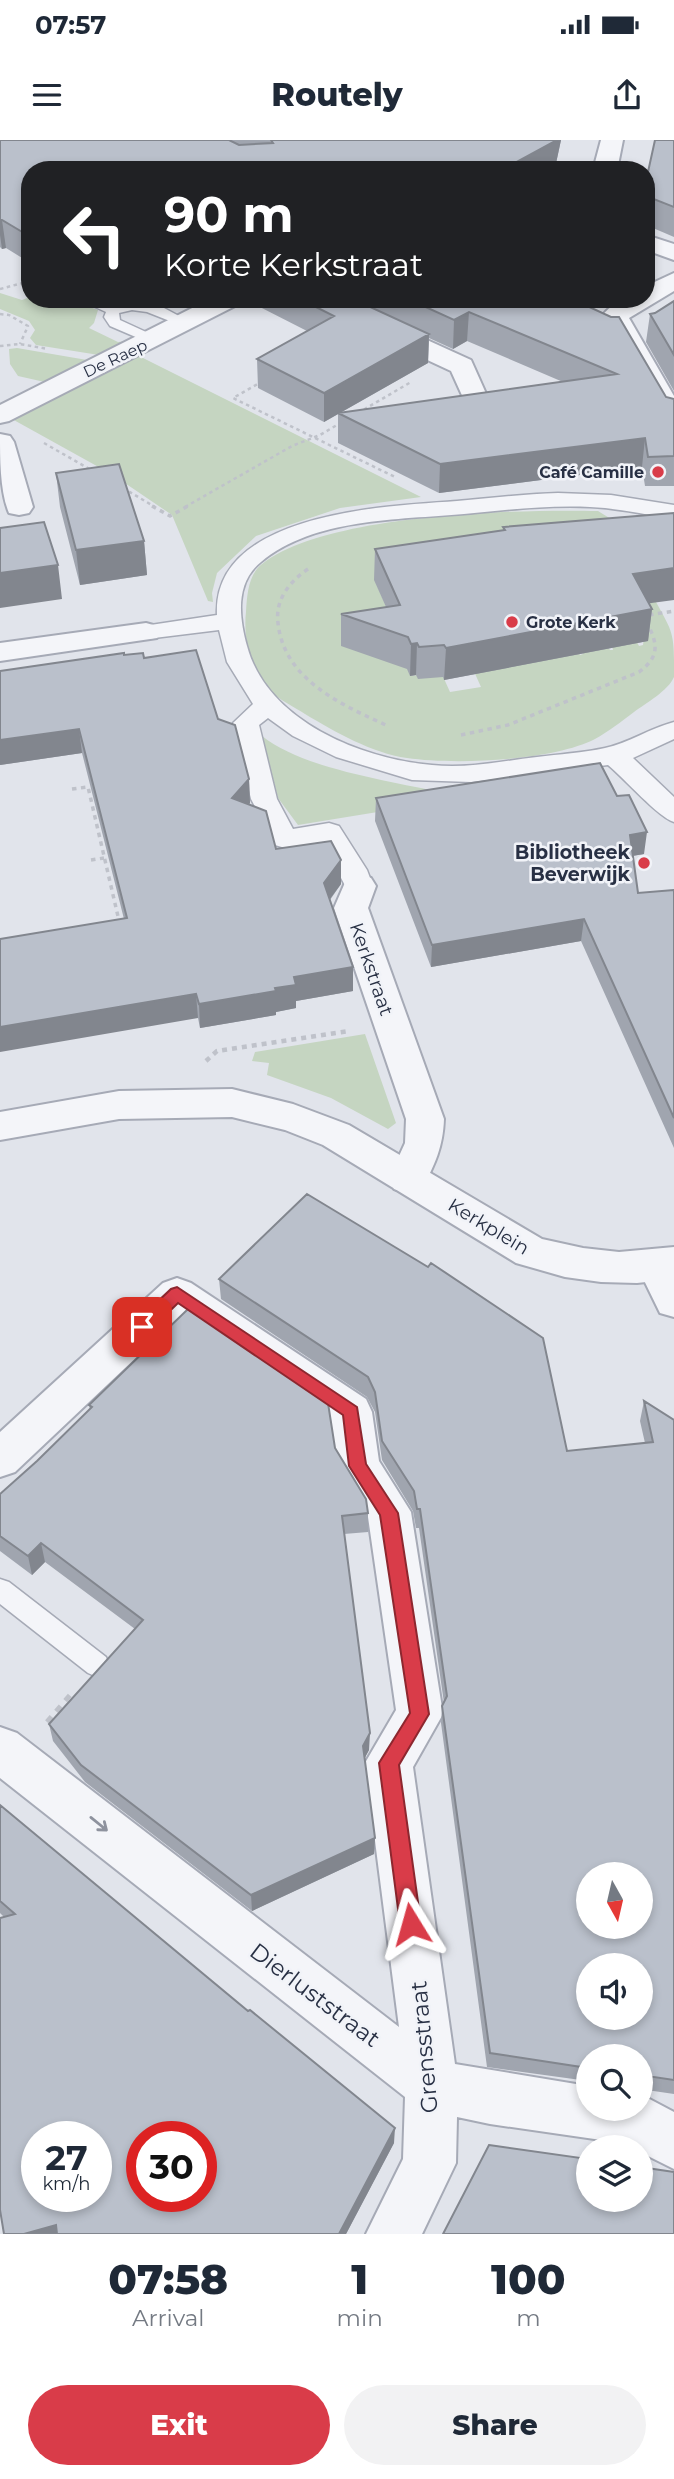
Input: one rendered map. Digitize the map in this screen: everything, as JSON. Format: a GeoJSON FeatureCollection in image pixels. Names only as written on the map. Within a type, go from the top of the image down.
{"type":"FeatureCollection","features":[{"type":"Feature","properties":{"kind":"street"},"geometry":{"type":"LineString","coordinates":[[607,161],[612,140]]}},
{"type":"Feature","properties":{"kind":"street"},"geometry":{"type":"LineString","coordinates":[[655,246],[674,253]]}},
{"type":"Feature","properties":{"kind":"street"},"geometry":{"type":"LineString","coordinates":[[655,291],[674,280]]}},
{"type":"Feature","properties":{"kind":"street","name":"De Raep"},"geometry":{"type":"LineString","coordinates":[[0,415],[213,308]]}},
{"type":"Feature","properties":{"kind":"street"},"geometry":{"type":"LineString","coordinates":[[335,308],[461,366],[479,407]]}},
{"type":"Feature","properties":{"kind":"street"},"geometry":{"type":"LineString","coordinates":[[628,308],[615,316],[674,419]]}},
{"type":"Feature","properties":{"kind":"street"},"geometry":{"type":"LineString","coordinates":[[0,442],[19,507]]}},
{"type":"Feature","properties":{"kind":"street"},"geometry":{"type":"LineString","coordinates":[[674,512],[591,500],[523,502],[359,517],[317,527],[279,541],[253,556],[234,579],[230,591],[229,621],[234,650],[242,667],[268,705],[291,723],[336,747],[377,763],[430,774],[465,774],[613,755],[674,730]]}},
{"type":"Feature","properties":{"kind":"street"},"geometry":{"type":"LineString","coordinates":[[0,652],[229,621]]}},
{"type":"Feature","properties":{"kind":"street","name":"Kerkstraat"},"geometry":{"type":"LineString","coordinates":[[268,705],[246,723],[264,799],[285,839],[329,832],[353,870],[359,886],[351,908],[425,1119],[424,1143],[408,1178]]}},
{"type":"Feature","properties":{"kind":"street"},"geometry":{"type":"LineString","coordinates":[[613,755],[641,778],[674,813]]}},
{"type":"Feature","properties":{"kind":"street","name":"Kerkplein"},"geometry":{"type":"LineString","coordinates":[[0,1126],[119,1105],[232,1103],[293,1118],[335,1135],[530,1252],[599,1268],[666,1264]]}},
{"type":"Feature","properties":{"kind":"street"},"geometry":{"type":"LineString","coordinates":[[666,1264],[674,1301]]}},
{"type":"Feature","properties":{"kind":"street","name":"Grensstraat"},"geometry":{"type":"LineString","coordinates":[[0,1459],[177,1294],[351,1412],[358,1466],[389,1513],[420,1714],[389,1763],[432,2085],[429,2163],[393,2234]]}},
{"type":"Feature","properties":{"kind":"street","name":"Dierluststraat"},"geometry":{"type":"LineString","coordinates":[[20,1763],[248,1945],[432,2085],[490,2098],[638,2119],[674,2143]]}},
{"type":"Feature","properties":{"kind":"lane"},"geometry":{"type":"LineString","coordinates":[[108,308],[118,308]]}},
{"type":"Feature","properties":{"kind":"lane"},"geometry":{"type":"LineString","coordinates":[[149,308],[185,323]]}},
{"type":"Feature","properties":{"kind":"lane"},"geometry":{"type":"LineString","coordinates":[[113,310],[111,317],[115,323],[152,340]]}},
{"type":"Feature","properties":{"kind":"lane"},"geometry":{"type":"LineString","coordinates":[[0,1590],[97,1665]]}},
{"type":"Feature","properties":{"kind":"path"},"geometry":{"type":"LineString","coordinates":[[0,289],[21,283]]}},
{"type":"Feature","properties":{"kind":"path"},"geometry":{"type":"LineString","coordinates":[[0,314],[9,315],[28,326],[19,344]]}},
{"type":"Feature","properties":{"kind":"path"},"geometry":{"type":"LineString","coordinates":[[355,415],[448,360]]}},
{"type":"Feature","properties":{"kind":"path"},"geometry":{"type":"LineString","coordinates":[[266,380],[233,398],[431,496],[439,509]]}},
{"type":"Feature","properties":{"kind":"path"},"geometry":{"type":"LineString","coordinates":[[122,488],[170,516],[292,446],[343,421]]}},
{"type":"Feature","properties":{"kind":"path"},"geometry":{"type":"LineString","coordinates":[[41,441],[99,474]]}},
{"type":"Feature","properties":{"kind":"path"},"geometry":{"type":"LineString","coordinates":[[310,568],[288,586],[277,610],[277,625],[284,652],[297,669],[331,698],[392,728]]}},
{"type":"Feature","properties":{"kind":"path"},"geometry":{"type":"LineString","coordinates":[[456,735],[508,724],[639,672],[653,662],[657,652],[655,638],[643,615],[674,611]]}},
{"type":"Feature","properties":{"kind":"path"},"geometry":{"type":"LineString","coordinates":[[72,789],[88,787],[122,933]]}},
{"type":"Feature","properties":{"kind":"path"},"geometry":{"type":"LineString","coordinates":[[91,860],[104,858]]}},
{"type":"Feature","properties":{"kind":"path"},"geometry":{"type":"LineString","coordinates":[[161,1103],[217,1051],[392,1025]]}},
{"type":"Feature","properties":{"kind":"path"},"geometry":{"type":"LineString","coordinates":[[20,1763],[97,1665]]}},
{"type":"Feature","properties":{"kind":"green space"},"geometry":{"type":"Polygon","coordinates":[[[0,293],[21,300],[21,308],[93,308],[98,310],[94,323],[89,328],[118,342],[129,341],[99,355],[36,345],[30,338],[35,330],[29,321],[0,309],[0,293]]]}},
{"type":"Feature","properties":{"kind":"green space"},"geometry":{"type":"Polygon","coordinates":[[[17,348],[87,360],[86,365],[49,383],[18,376],[10,364],[9,349],[17,348]]]}},
{"type":"Feature","properties":{"kind":"green space"},"geometry":{"type":"Polygon","coordinates":[[[137,355],[421,497],[340,508],[256,536],[217,573],[212,593],[213,602],[208,601],[172,515],[113,475],[12,419],[137,355]]]}},
{"type":"Feature","properties":{"kind":"green space"},"geometry":{"type":"Polygon","coordinates":[[[520,511],[598,511],[611,519],[375,581],[411,664],[410,676],[441,672],[450,692],[481,687],[472,667],[578,651],[580,655],[583,654],[582,651],[608,647],[613,650],[612,646],[637,642],[639,646],[643,645],[648,603],[656,602],[672,636],[674,677],[656,696],[595,739],[529,757],[476,761],[407,758],[367,747],[329,728],[278,697],[257,675],[249,654],[245,622],[249,586],[262,564],[291,547],[330,534],[423,518],[520,511]]]}},
{"type":"Feature","properties":{"kind":"green space"},"geometry":{"type":"Polygon","coordinates":[[[262,736],[300,757],[324,765],[444,793],[445,801],[298,825],[278,798],[262,736]]]}},
{"type":"Feature","properties":{"kind":"green space"},"geometry":{"type":"Polygon","coordinates":[[[365,1034],[396,1123],[388,1129],[331,1098],[267,1075],[269,1063],[252,1061],[255,1052],[365,1034]]]}},
{"type":"Feature","properties":{"kind":"building"},"geometry":{"type":"Polygon","coordinates":[[[0,140],[229,140],[239,145],[273,143],[271,140],[557,140],[518,161],[21,161],[21,231],[0,220],[0,140]]]}},
{"type":"Feature","properties":{"kind":"building"},"geometry":{"type":"Polygon","coordinates":[[[655,140],[674,140],[674,207],[655,200],[655,161],[650,161],[655,140]]]}},
{"type":"Feature","properties":{"kind":"building"},"geometry":{"type":"Polygon","coordinates":[[[674,301],[674,355],[650,314],[674,301]]]}},
{"type":"Feature","properties":{"kind":"building"},"geometry":{"type":"Polygon","coordinates":[[[318,308],[373,308],[429,334],[324,393],[257,359],[334,316],[318,308]]]}},
{"type":"Feature","properties":{"kind":"building"},"geometry":{"type":"Polygon","coordinates":[[[428,308],[592,308],[611,317],[619,317],[666,397],[674,399],[674,456],[648,457],[645,438],[440,464],[338,413],[617,374],[469,312],[454,320],[428,308]]]}},
{"type":"Feature","properties":{"kind":"building"},"geometry":{"type":"Polygon","coordinates":[[[119,464],[144,541],[76,550],[56,473],[119,464]]]}},
{"type":"Feature","properties":{"kind":"building"},"geometry":{"type":"Polygon","coordinates":[[[674,513],[674,568],[633,574],[652,609],[446,648],[444,645],[419,647],[417,643],[411,644],[408,637],[341,614],[400,605],[375,549],[505,530],[503,527],[674,513]]]}},
{"type":"Feature","properties":{"kind":"building"},"geometry":{"type":"Polygon","coordinates":[[[44,522],[58,565],[0,573],[0,528],[44,522]]]}},
{"type":"Feature","properties":{"kind":"building"},"geometry":{"type":"Polygon","coordinates":[[[196,650],[218,719],[235,725],[249,779],[232,798],[266,811],[276,849],[331,841],[341,860],[324,883],[353,967],[294,977],[296,985],[275,988],[276,991],[199,1004],[196,994],[0,1027],[0,939],[127,918],[79,729],[0,740],[0,671],[124,653],[143,653],[144,658],[196,650]]]}},
{"type":"Feature","properties":{"kind":"building"},"geometry":{"type":"Polygon","coordinates":[[[600,763],[617,796],[629,795],[647,832],[630,835],[638,893],[674,890],[674,1118],[584,919],[432,945],[376,798],[600,763]]]}},
{"type":"Feature","properties":{"kind":"building"},"geometry":{"type":"Polygon","coordinates":[[[307,1194],[428,1267],[431,1263],[543,1338],[567,1451],[653,1442],[644,1401],[674,1420],[674,2080],[653,2077],[653,2044],[576,2044],[576,2066],[490,2053],[442,1706],[447,1696],[420,1509],[417,1509],[414,1491],[382,1441],[375,1392],[368,1377],[219,1279],[307,1194]]]}},
{"type":"Feature","properties":{"kind":"building"},"geometry":{"type":"Polygon","coordinates":[[[189,1308],[328,1403],[335,1448],[366,1499],[368,1513],[342,1516],[370,1733],[363,1746],[375,1838],[251,1895],[81,1765],[49,1724],[143,1620],[41,1543],[28,1556],[0,1536],[0,1494],[92,1407],[89,1405],[189,1308]]]}},
{"type":"Feature","properties":{"kind":"building"},"geometry":{"type":"Polygon","coordinates":[[[0,1805],[248,2011],[395,2128],[339,2234],[57,2234],[56,2225],[24,2234],[4,2234],[0,2210],[0,1918],[15,1914],[0,1901],[0,1805]]]}},
{"type":"Feature","properties":{"kind":"building"},"geometry":{"type":"Polygon","coordinates":[[[489,2145],[576,2157],[576,2212],[653,2212],[653,2169],[674,2172],[674,2234],[443,2234],[489,2145]]]}},
{"type":"Feature","properties":{"kind":"place","name":"Café Camille"},"geometry":{"type":"Point","coordinates":[658,472]}},
{"type":"Feature","properties":{"kind":"place","name":"Grote Kerk"},"geometry":{"type":"Point","coordinates":[512,622]}},
{"type":"Feature","properties":{"kind":"place","name":"Bibliotheek Beverwijk"},"geometry":{"type":"Point","coordinates":[644,863]}},
{"type":"Feature","properties":{"kind":"route"},"geometry":{"type":"LineString","coordinates":[[142,1327],[177,1294],[351,1412],[358,1466],[389,1513],[420,1714],[389,1763],[411,1924]]}}]}
